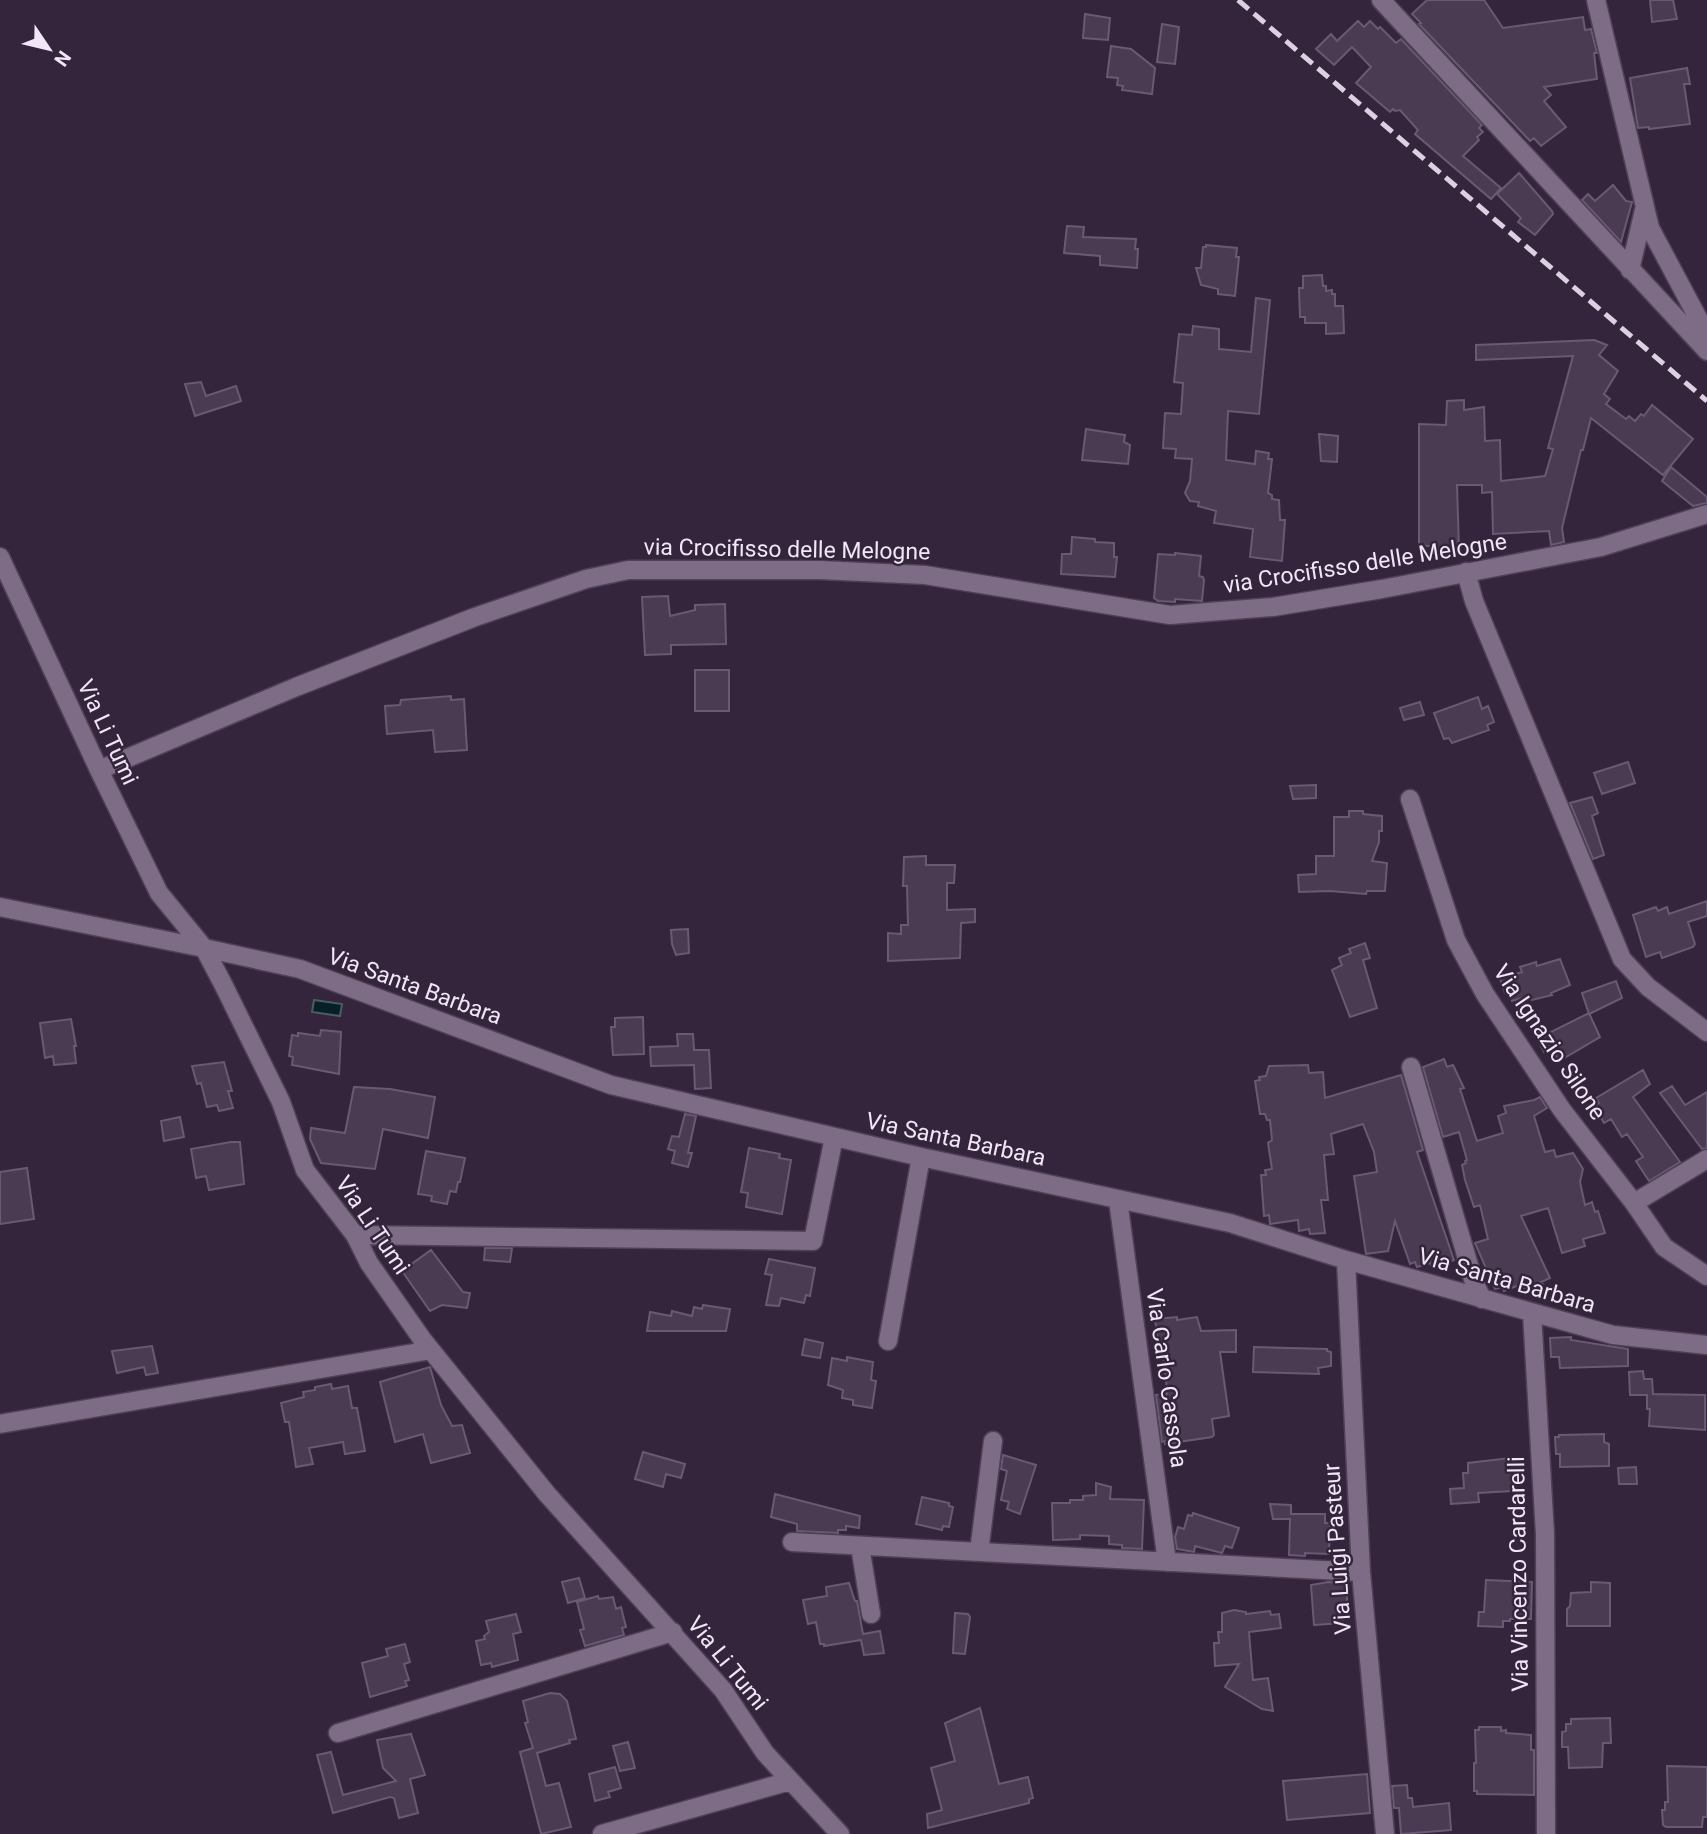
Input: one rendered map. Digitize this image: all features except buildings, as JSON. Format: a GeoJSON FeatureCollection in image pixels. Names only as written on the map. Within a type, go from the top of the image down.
{"type":"FeatureCollection","features":[{"type":"Feature","properties":{"kind":"street"},"geometry":{"type":"LineString","coordinates":[[1381,0],[1707,351]]}},
{"type":"Feature","properties":{"kind":"street"},"geometry":{"type":"LineString","coordinates":[[1596,0],[1650,228],[1707,335]]}},
{"type":"Feature","properties":{"kind":"street"},"geometry":{"type":"LineString","coordinates":[[1630,270],[1645,206]]}},
{"type":"Feature","properties":{"kind":"street","name":"via Crocifisso delle Melogne"},"geometry":{"type":"LineString","coordinates":[[99,770],[296,687],[475,617],[586,579],[628,570],[820,570],[925,575],[1170,615],[1273,607],[1601,547],[1707,514]]}},
{"type":"Feature","properties":{"kind":"street","name":"Via Li Tumi"},"geometry":{"type":"LineString","coordinates":[[0,557],[159,893],[204,948],[281,1102],[305,1170],[355,1235],[369,1263],[431,1350],[547,1494],[723,1690],[765,1753],[840,1834]]}},
{"type":"Feature","properties":{"kind":"street"},"geometry":{"type":"LineString","coordinates":[[1466,572],[1474,601],[1622,959],[1648,987],[1707,1032]]}},
{"type":"Feature","properties":{"kind":"street","name":"Via Ignazio Silone"},"geometry":{"type":"LineString","coordinates":[[1410,799],[1456,940],[1485,994],[1562,1110],[1634,1203],[1664,1247],[1707,1276]]}},
{"type":"Feature","properties":{"kind":"street","name":"Via Santa Barbara"},"geometry":{"type":"LineString","coordinates":[[0,907],[300,969],[611,1085],[921,1157],[1230,1223],[1346,1260],[1613,1335],[1707,1345]]}},
{"type":"Feature","properties":{"kind":"street"},"geometry":{"type":"LineString","coordinates":[[1411,1067],[1473,1279],[1482,1299]]}},
{"type":"Feature","properties":{"kind":"street"},"geometry":{"type":"LineString","coordinates":[[355,1235],[813,1241],[834,1137]]}},
{"type":"Feature","properties":{"kind":"street"},"geometry":{"type":"LineString","coordinates":[[888,1341],[921,1157]]}},
{"type":"Feature","properties":{"kind":"street"},"geometry":{"type":"LineString","coordinates":[[1634,1203],[1707,1159]]}},
{"type":"Feature","properties":{"kind":"street","name":"Via Carlo Cassola"},"geometry":{"type":"LineString","coordinates":[[1118,1200],[1167,1562]]}},
{"type":"Feature","properties":{"kind":"street","name":"Via Luigi Pasteur"},"geometry":{"type":"LineString","coordinates":[[1346,1260],[1361,1572],[1385,1834]]}},
{"type":"Feature","properties":{"kind":"street","name":"Via Vincenzo Cardarelli"},"geometry":{"type":"LineString","coordinates":[[1532,1313],[1545,1534],[1546,1834]]}},
{"type":"Feature","properties":{"kind":"street"},"geometry":{"type":"LineString","coordinates":[[0,1424],[431,1350]]}},
{"type":"Feature","properties":{"kind":"street"},"geometry":{"type":"LineString","coordinates":[[979,1552],[993,1441]]}},
{"type":"Feature","properties":{"kind":"street"},"geometry":{"type":"LineString","coordinates":[[792,1542],[1361,1572]]}},
{"type":"Feature","properties":{"kind":"street"},"geometry":{"type":"LineString","coordinates":[[860,1546],[871,1614]]}},
{"type":"Feature","properties":{"kind":"street"},"geometry":{"type":"LineString","coordinates":[[338,1733],[673,1632]]}},
{"type":"Feature","properties":{"kind":"street"},"geometry":{"type":"LineString","coordinates":[[602,1834],[790,1781]]}},
{"type":"Feature","properties":{"kind":"shaded area"},"geometry":{"type":"Polygon","coordinates":[[[314,1000],[342,1004],[340,1016],[312,1012],[314,1000]]]}},
{"type":"Feature","properties":{"kind":"railway"},"geometry":{"type":"LineString","coordinates":[[1238,0],[1707,401]]}}]}
